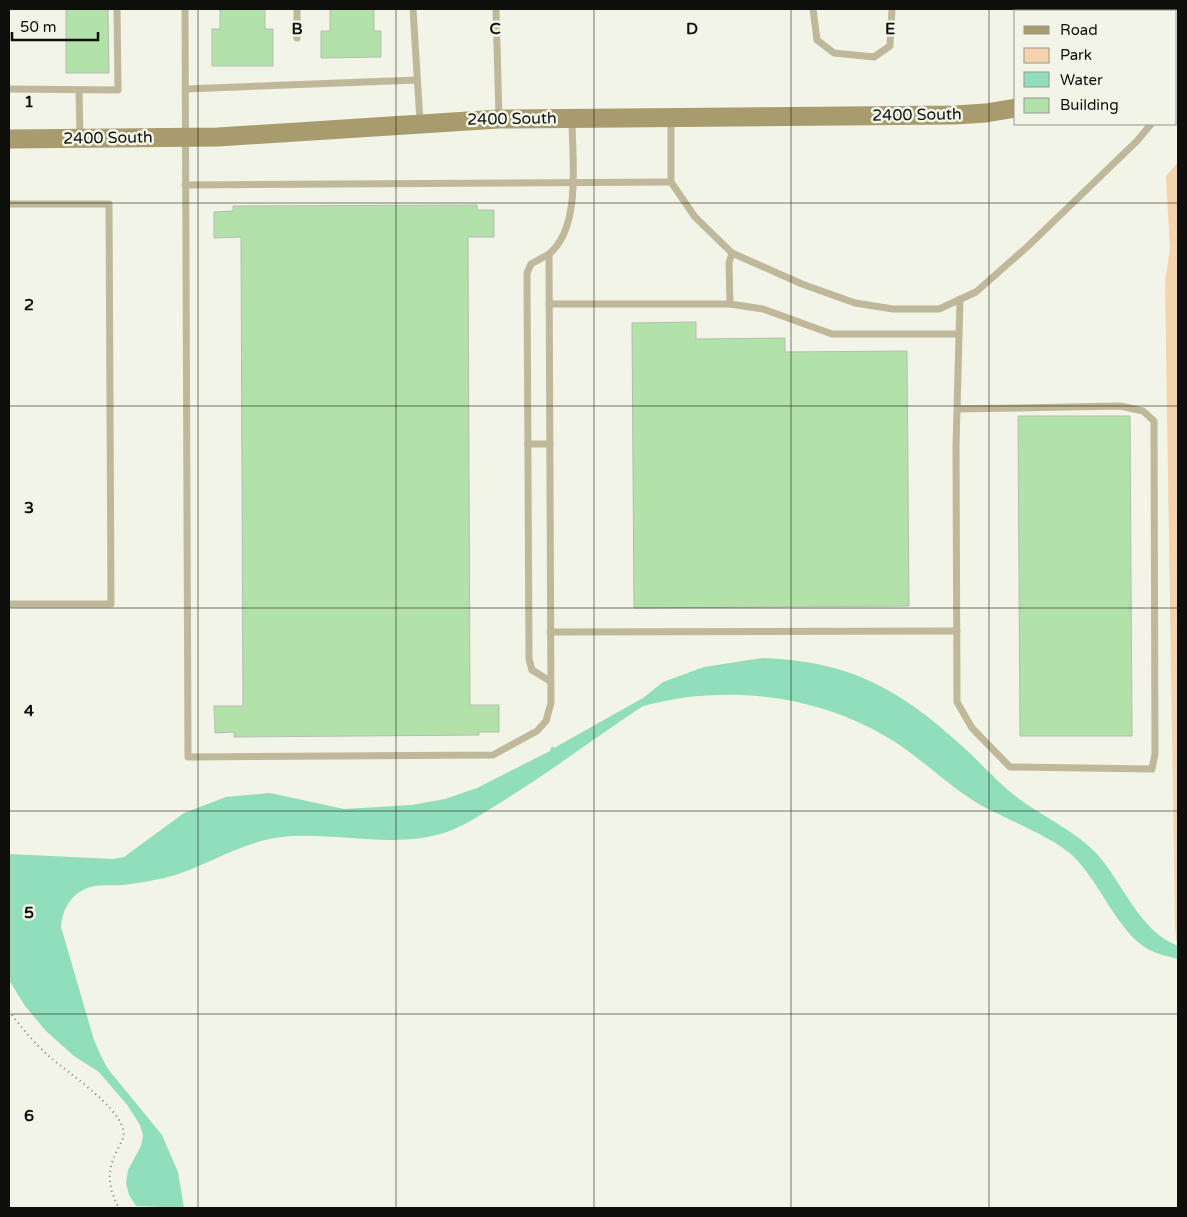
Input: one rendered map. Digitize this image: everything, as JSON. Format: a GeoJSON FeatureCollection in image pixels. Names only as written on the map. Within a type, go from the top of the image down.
{"type":"FeatureCollection","features":[{"type":"Feature","properties":{"kind":"street","name":"2400 South"},"geometry":{"type":"LineString","coordinates":[[9,139],[185,138],[420,122],[499,119],[955,115],[1014,108]]}},
{"type":"Feature","properties":{"kind":"lane"},"geometry":{"type":"LineString","coordinates":[[9,89],[118,90],[117,9]]}},
{"type":"Feature","properties":{"kind":"lane"},"geometry":{"type":"LineString","coordinates":[[185,9],[188,757],[494,755],[537,731],[546,721],[550,703],[549,254]]}},
{"type":"Feature","properties":{"kind":"lane"},"geometry":{"type":"LineString","coordinates":[[296,38],[297,9]]}},
{"type":"Feature","properties":{"kind":"lane"},"geometry":{"type":"LineString","coordinates":[[413,9],[420,122]]}},
{"type":"Feature","properties":{"kind":"lane"},"geometry":{"type":"LineString","coordinates":[[496,9],[499,119]]}},
{"type":"Feature","properties":{"kind":"lane"},"geometry":{"type":"LineString","coordinates":[[813,9],[817,40],[834,52],[874,57],[890,46],[892,9]]}},
{"type":"Feature","properties":{"kind":"lane"},"geometry":{"type":"LineString","coordinates":[[186,89],[417,80]]}},
{"type":"Feature","properties":{"kind":"lane"},"geometry":{"type":"LineString","coordinates":[[79,90],[80,139]]}},
{"type":"Feature","properties":{"kind":"lane"},"geometry":{"type":"LineString","coordinates":[[671,117],[671,182],[695,218],[732,253],[802,284],[854,303],[893,309],[939,309],[976,292],[1027,247],[1137,141],[1150,125]]}},
{"type":"Feature","properties":{"kind":"lane"},"geometry":{"type":"LineString","coordinates":[[550,681],[532,670],[529,659],[527,273],[531,264],[559,246],[566,230],[570,214],[572,182],[572,118]]}},
{"type":"Feature","properties":{"kind":"lane"},"geometry":{"type":"LineString","coordinates":[[185,185],[671,182]]}},
{"type":"Feature","properties":{"kind":"lane"},"geometry":{"type":"LineString","coordinates":[[9,204],[109,204],[111,604],[9,604]]}},
{"type":"Feature","properties":{"kind":"lane"},"geometry":{"type":"LineString","coordinates":[[730,304],[730,262],[732,253]]}},
{"type":"Feature","properties":{"kind":"lane"},"geometry":{"type":"LineString","coordinates":[[957,408],[1120,406],[1143,411],[1154,421],[1155,754],[1152,769],[1010,767],[972,728],[957,702],[957,408],[960,299]]}},
{"type":"Feature","properties":{"kind":"lane"},"geometry":{"type":"LineString","coordinates":[[549,304],[730,304],[764,309],[832,334],[959,334]]}},
{"type":"Feature","properties":{"kind":"lane"},"geometry":{"type":"LineString","coordinates":[[528,444],[550,444]]}},
{"type":"Feature","properties":{"kind":"lane"},"geometry":{"type":"LineString","coordinates":[[550,632],[957,631]]}},
{"type":"Feature","properties":{"kind":"path"},"geometry":{"type":"LineString","coordinates":[[9,1011],[38,1046],[88,1087],[120,1121],[124,1130],[124,1137],[114,1156],[109,1180],[112,1194],[119,1208]]}},
{"type":"Feature","properties":{"kind":"green space"},"geometry":{"type":"Polygon","coordinates":[[[1178,162],[1178,953],[1175,929],[1165,282],[1170,249],[1166,176],[1178,162]]]}},
{"type":"Feature","properties":{"kind":"water"},"geometry":{"type":"Polygon","coordinates":[[[762,658],[793,660],[847,672],[893,693],[916,708],[961,745],[1014,795],[1088,845],[1106,866],[1142,918],[1164,939],[1178,946],[1178,959],[1154,952],[1136,940],[1117,918],[1082,866],[1064,849],[1041,835],[977,803],[956,789],[906,749],[867,726],[836,713],[805,704],[773,698],[740,695],[707,695],[643,706],[523,788],[477,817],[447,832],[406,840],[323,836],[281,837],[251,844],[179,874],[123,885],[92,886],[73,897],[64,911],[61,927],[94,1040],[108,1069],[162,1135],[178,1172],[184,1208],[136,1206],[129,1195],[126,1183],[128,1170],[141,1146],[143,1136],[140,1125],[128,1106],[99,1072],[74,1056],[46,1031],[25,1006],[9,980],[9,854],[113,859],[124,857],[184,813],[226,797],[270,793],[344,809],[412,805],[445,799],[477,788],[550,751],[552,746],[554,748],[643,698],[663,682],[704,667],[762,658]]]}},
{"type":"Feature","properties":{"kind":"building"},"geometry":{"type":"Polygon","coordinates":[[[66,9],[108,9],[109,73],[66,73],[66,9]]]}},
{"type":"Feature","properties":{"kind":"building"},"geometry":{"type":"Polygon","coordinates":[[[220,9],[265,9],[265,29],[273,29],[273,66],[212,66],[212,29],[220,29],[220,9]]]}},
{"type":"Feature","properties":{"kind":"building"},"geometry":{"type":"Polygon","coordinates":[[[330,9],[374,9],[374,31],[381,31],[381,57],[321,58],[321,31],[330,31],[330,9]]]}},
{"type":"Feature","properties":{"kind":"building"},"geometry":{"type":"Polygon","coordinates":[[[477,205],[477,210],[494,210],[494,237],[468,237],[470,705],[499,705],[499,732],[479,732],[479,735],[234,737],[234,732],[215,733],[214,706],[243,706],[241,237],[214,238],[214,212],[233,211],[233,206],[477,205]]]}},
{"type":"Feature","properties":{"kind":"building"},"geometry":{"type":"Polygon","coordinates":[[[696,322],[696,339],[785,338],[785,352],[907,351],[909,606],[634,608],[632,323],[696,322]]]}},
{"type":"Feature","properties":{"kind":"building"},"geometry":{"type":"Polygon","coordinates":[[[1018,416],[1130,416],[1132,736],[1020,736],[1018,416]]]}}]}
